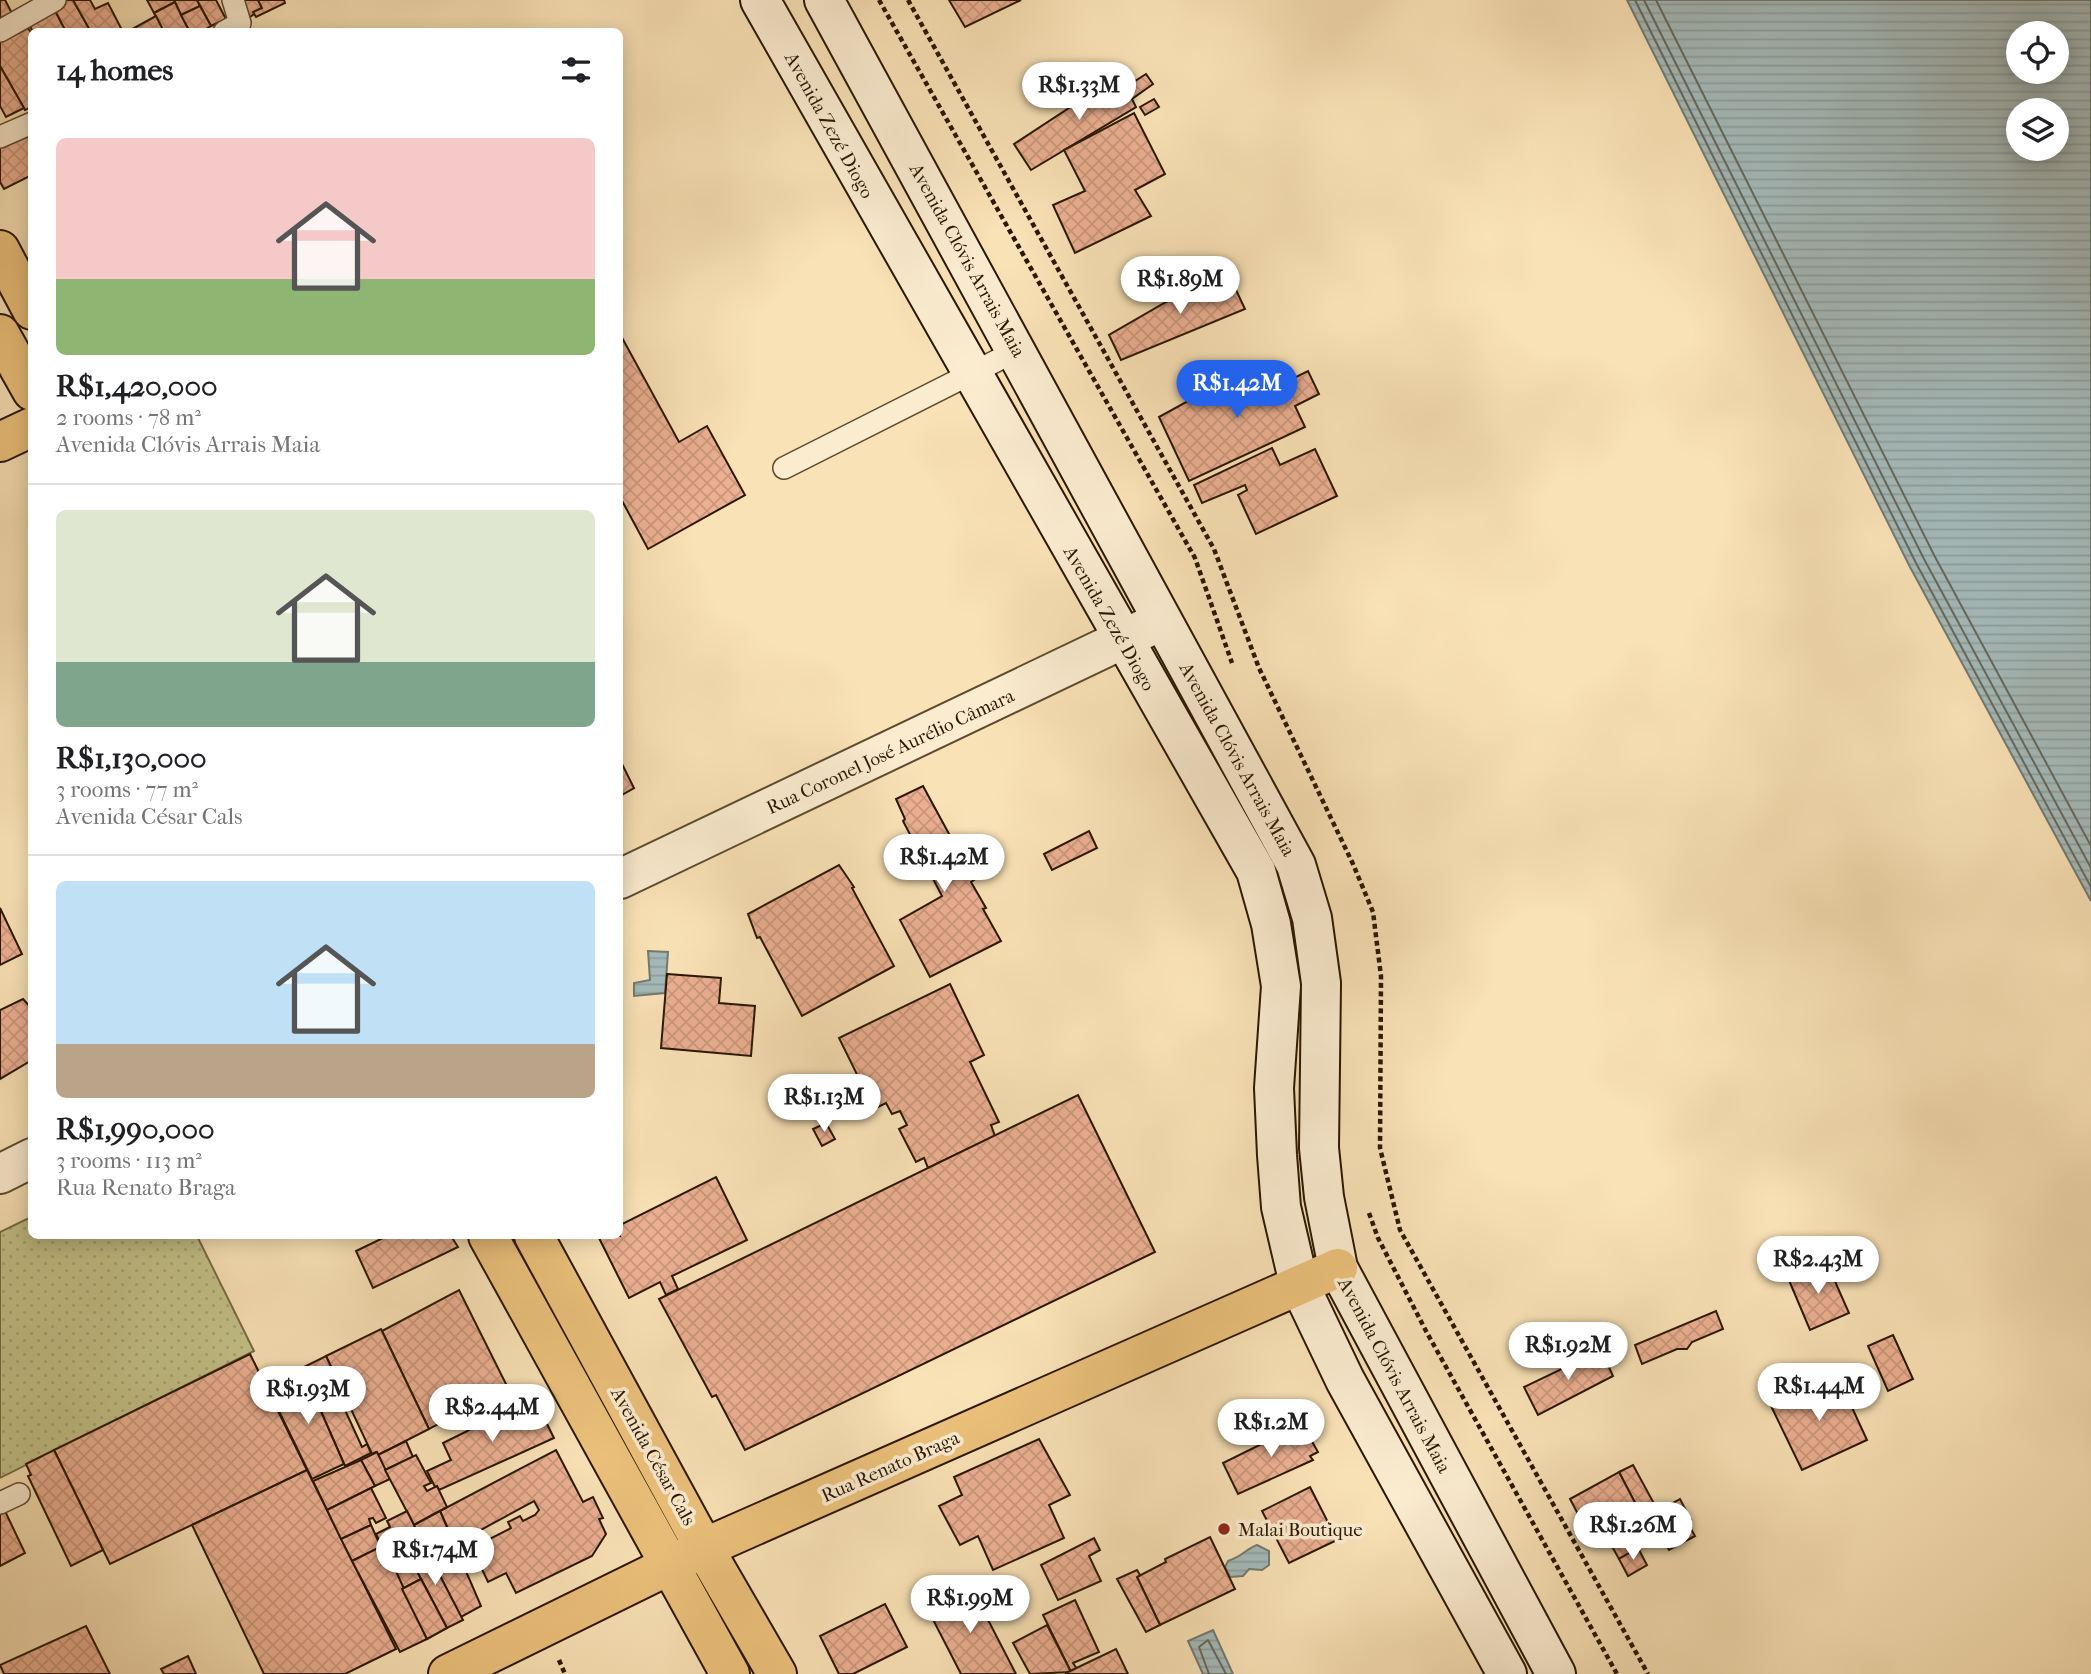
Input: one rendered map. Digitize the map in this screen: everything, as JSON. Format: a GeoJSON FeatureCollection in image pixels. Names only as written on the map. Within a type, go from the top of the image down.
{"type":"FeatureCollection","features":[{"type":"Feature","properties":{"kind":"main road","name":"Avenida Zezé Diogo"},"geometry":{"type":"LineString","coordinates":[[760,0],[970,374],[1256,871],[1264,897],[1281,986],[1275,1088],[1281,1207],[1299,1284]]}},
{"type":"Feature","properties":{"kind":"main road","name":"Avenida Clóvis Arrais Maia"},"geometry":{"type":"LineString","coordinates":[[824,0],[1018,350],[1161,621],[1281,832],[1307,897],[1321,983],[1319,1148],[1324,1197],[1338,1269],[1556,1674]]}},
{"type":"Feature","properties":{"kind":"main road"},"geometry":{"type":"LineString","coordinates":[[0,250],[28,302]]}},
{"type":"Feature","properties":{"kind":"main road"},"geometry":{"type":"LineString","coordinates":[[0,334],[28,384]]}},
{"type":"Feature","properties":{"kind":"main road"},"geometry":{"type":"LineString","coordinates":[[0,442],[28,429]]}},
{"type":"Feature","properties":{"kind":"main road","name":"Rua Coronel José Aurélio Câmara"},"geometry":{"type":"LineString","coordinates":[[623,879],[1161,621]]}},
{"type":"Feature","properties":{"kind":"main road"},"geometry":{"type":"LineString","coordinates":[[0,1174],[28,1160]]}},
{"type":"Feature","properties":{"kind":"main road","name":"Avenida César Cals"},"geometry":{"type":"LineString","coordinates":[[490,1239],[730,1674]]}},
{"type":"Feature","properties":{"kind":"main road","name":"Avenida César Cals"},"geometry":{"type":"LineString","coordinates":[[536,1239],[704,1548],[778,1674]]}},
{"type":"Feature","properties":{"kind":"main road","name":"Rua Renato Braga"},"geometry":{"type":"LineString","coordinates":[[448,1674],[704,1548],[1338,1269]]}},
{"type":"Feature","properties":{"kind":"main road"},"geometry":{"type":"LineString","coordinates":[[1299,1284],[1345,1380],[1507,1674]]}},
{"type":"Feature","properties":{"kind":"lane"},"geometry":{"type":"LineString","coordinates":[[0,30],[55,0]]}},
{"type":"Feature","properties":{"kind":"lane"},"geometry":{"type":"LineString","coordinates":[[231,28],[240,23],[233,0]]}},
{"type":"Feature","properties":{"kind":"lane"},"geometry":{"type":"LineString","coordinates":[[0,137],[28,124]]}},
{"type":"Feature","properties":{"kind":"lane"},"geometry":{"type":"LineString","coordinates":[[784,468],[1018,350]]}},
{"type":"Feature","properties":{"kind":"shaded area"},"geometry":{"type":"Polygon","coordinates":[[[28,1218],[28,1239],[198,1239],[254,1351],[0,1478],[0,1232],[28,1218]]]}},
{"type":"Feature","properties":{"kind":"water"},"geometry":{"type":"Polygon","coordinates":[[[1627,0],[2091,0],[2091,901],[1910,567],[1627,0]]]}},
{"type":"Feature","properties":{"kind":"water"},"geometry":{"type":"Polygon","coordinates":[[[648,951],[668,952],[665,993],[634,996],[634,983],[650,980],[648,951]]]}},
{"type":"Feature","properties":{"kind":"water"},"geometry":{"type":"Polygon","coordinates":[[[1257,1545],[1269,1551],[1269,1565],[1262,1570],[1249,1569],[1243,1576],[1230,1577],[1225,1567],[1228,1561],[1257,1545]]]}},
{"type":"Feature","properties":{"kind":"water"},"geometry":{"type":"Polygon","coordinates":[[[1213,1630],[1233,1674],[1203,1674],[1188,1641],[1213,1630]]]}},
{"type":"Feature","properties":{"kind":"building"},"geometry":{"type":"Polygon","coordinates":[[[0,0],[5,0],[14,17],[0,25],[0,0]]]}},
{"type":"Feature","properties":{"kind":"building"},"geometry":{"type":"Polygon","coordinates":[[[64,0],[73,0],[89,28],[64,28],[53,7],[64,0]]]}},
{"type":"Feature","properties":{"kind":"building"},"geometry":{"type":"Polygon","coordinates":[[[73,0],[90,0],[95,9],[108,3],[121,28],[89,28],[73,0]]]}},
{"type":"Feature","properties":{"kind":"building"},"geometry":{"type":"Polygon","coordinates":[[[147,0],[174,0],[175,2],[154,13],[147,0]]]}},
{"type":"Feature","properties":{"kind":"building"},"geometry":{"type":"Polygon","coordinates":[[[174,0],[197,0],[200,6],[181,15],[174,0]]]}},
{"type":"Feature","properties":{"kind":"building"},"geometry":{"type":"Polygon","coordinates":[[[197,0],[216,0],[226,19],[211,26],[197,0]]]}},
{"type":"Feature","properties":{"kind":"building"},"geometry":{"type":"Polygon","coordinates":[[[237,0],[258,0],[262,8],[245,21],[237,0]]]}},
{"type":"Feature","properties":{"kind":"building"},"geometry":{"type":"Polygon","coordinates":[[[258,0],[284,0],[285,3],[256,17],[253,12],[262,8],[258,0]]]}},
{"type":"Feature","properties":{"kind":"building"},"geometry":{"type":"Polygon","coordinates":[[[949,0],[1021,0],[965,27],[949,0]]]}},
{"type":"Feature","properties":{"kind":"building"},"geometry":{"type":"Polygon","coordinates":[[[175,2],[188,28],[162,28],[154,13],[175,2]]]}},
{"type":"Feature","properties":{"kind":"building"},"geometry":{"type":"Polygon","coordinates":[[[200,6],[211,26],[188,28],[181,15],[200,6]]]}},
{"type":"Feature","properties":{"kind":"building"},"geometry":{"type":"Polygon","coordinates":[[[53,7],[64,28],[31,28],[27,21],[53,7]]]}},
{"type":"Feature","properties":{"kind":"building"},"geometry":{"type":"Polygon","coordinates":[[[156,16],[162,28],[134,28],[156,16]]]}},
{"type":"Feature","properties":{"kind":"building"},"geometry":{"type":"Polygon","coordinates":[[[28,28],[28,109],[25,110],[0,66],[0,42],[28,28]]]}},
{"type":"Feature","properties":{"kind":"building"},"geometry":{"type":"Polygon","coordinates":[[[0,66],[24,108],[6,117],[0,106],[0,66]]]}},
{"type":"Feature","properties":{"kind":"building"},"geometry":{"type":"Polygon","coordinates":[[[1146,74],[1153,84],[1132,99],[1136,107],[1031,170],[1014,144],[1101,87],[1109,87],[1113,95],[1146,74]]]}},
{"type":"Feature","properties":{"kind":"building"},"geometry":{"type":"Polygon","coordinates":[[[1154,99],[1159,107],[1145,115],[1140,107],[1154,99]]]}},
{"type":"Feature","properties":{"kind":"building"},"geometry":{"type":"Polygon","coordinates":[[[1134,113],[1165,174],[1135,190],[1151,216],[1075,253],[1053,205],[1085,191],[1064,150],[1134,113]]]}},
{"type":"Feature","properties":{"kind":"building"},"geometry":{"type":"Polygon","coordinates":[[[25,128],[28,133],[28,177],[4,189],[0,182],[0,140],[25,128]]]}},
{"type":"Feature","properties":{"kind":"building"},"geometry":{"type":"Polygon","coordinates":[[[1227,271],[1245,309],[1121,360],[1109,335],[1211,276],[1227,271]]]}},
{"type":"Feature","properties":{"kind":"building"},"geometry":{"type":"Polygon","coordinates":[[[623,339],[679,442],[707,426],[745,495],[648,549],[623,503],[623,339]]]}},
{"type":"Feature","properties":{"kind":"building"},"geometry":{"type":"Polygon","coordinates":[[[1280,363],[1288,381],[1308,371],[1319,394],[1295,406],[1305,427],[1189,481],[1159,417],[1208,390],[1210,396],[1280,363]]]}},
{"type":"Feature","properties":{"kind":"building"},"geometry":{"type":"Polygon","coordinates":[[[1272,448],[1280,465],[1315,449],[1337,496],[1256,534],[1238,495],[1247,490],[1245,485],[1202,503],[1194,485],[1272,448]]]}},
{"type":"Feature","properties":{"kind":"building"},"geometry":{"type":"Polygon","coordinates":[[[623,766],[634,788],[623,794],[623,766]]]}},
{"type":"Feature","properties":{"kind":"building"},"geometry":{"type":"Polygon","coordinates":[[[923,786],[974,880],[971,882],[1001,941],[930,977],[900,920],[942,896],[903,821],[905,819],[896,799],[923,786]]]}},
{"type":"Feature","properties":{"kind":"building"},"geometry":{"type":"Polygon","coordinates":[[[1089,831],[1097,848],[1052,870],[1044,854],[1089,831]]]}},
{"type":"Feature","properties":{"kind":"building"},"geometry":{"type":"Polygon","coordinates":[[[839,865],[854,887],[852,888],[894,966],[802,1016],[760,937],[757,938],[748,914],[839,865]]]}},
{"type":"Feature","properties":{"kind":"building"},"geometry":{"type":"Polygon","coordinates":[[[0,908],[22,954],[0,965],[0,908]]]}},
{"type":"Feature","properties":{"kind":"building"},"geometry":{"type":"Polygon","coordinates":[[[667,974],[721,978],[719,1003],[755,1006],[751,1056],[661,1048],[667,974]]]}},
{"type":"Feature","properties":{"kind":"building"},"geometry":{"type":"Polygon","coordinates":[[[950,984],[984,1055],[970,1062],[999,1122],[991,1125],[995,1136],[928,1168],[924,1158],[916,1162],[899,1129],[907,1125],[900,1111],[892,1114],[886,1103],[874,1109],[839,1038],[950,984]]]}},
{"type":"Feature","properties":{"kind":"building"},"geometry":{"type":"Polygon","coordinates":[[[23,999],[28,1005],[28,1062],[0,1079],[0,1010],[23,999]]]}},
{"type":"Feature","properties":{"kind":"building"},"geometry":{"type":"Polygon","coordinates":[[[1078,1095],[1155,1252],[745,1450],[716,1395],[712,1397],[659,1299],[1078,1095]]]}},
{"type":"Feature","properties":{"kind":"building"},"geometry":{"type":"Polygon","coordinates":[[[826,1123],[835,1139],[822,1146],[813,1129],[826,1123]]]}},
{"type":"Feature","properties":{"kind":"building"},"geometry":{"type":"Polygon","coordinates":[[[716,1177],[747,1240],[672,1276],[678,1289],[666,1295],[660,1282],[629,1298],[600,1239],[623,1239],[623,1224],[716,1177]]]}},
{"type":"Feature","properties":{"kind":"building"},"geometry":{"type":"Polygon","coordinates":[[[381,1239],[453,1239],[458,1247],[373,1288],[356,1251],[381,1239]]]}},
{"type":"Feature","properties":{"kind":"building"},"geometry":{"type":"Polygon","coordinates":[[[1826,1261],[1849,1313],[1810,1330],[1788,1278],[1826,1261]]]}},
{"type":"Feature","properties":{"kind":"building"},"geometry":{"type":"Polygon","coordinates":[[[459,1290],[508,1388],[429,1429],[382,1331],[459,1290]]]}},
{"type":"Feature","properties":{"kind":"building"},"geometry":{"type":"Polygon","coordinates":[[[1716,1311],[1723,1329],[1692,1342],[1687,1349],[1677,1349],[1642,1364],[1635,1345],[1716,1311]]]}},
{"type":"Feature","properties":{"kind":"building"},"geometry":{"type":"Polygon","coordinates":[[[381,1329],[429,1429],[378,1455],[376,1452],[372,1454],[326,1356],[381,1329]]]}},
{"type":"Feature","properties":{"kind":"building"},"geometry":{"type":"Polygon","coordinates":[[[1893,1335],[1913,1379],[1888,1391],[1868,1346],[1893,1335]]]}},
{"type":"Feature","properties":{"kind":"building"},"geometry":{"type":"Polygon","coordinates":[[[1601,1350],[1613,1376],[1538,1415],[1524,1387],[1601,1350]]]}},
{"type":"Feature","properties":{"kind":"building"},"geometry":{"type":"Polygon","coordinates":[[[250,1354],[307,1470],[110,1564],[54,1450],[250,1354]]]}},
{"type":"Feature","properties":{"kind":"building"},"geometry":{"type":"Polygon","coordinates":[[[326,1356],[338,1382],[333,1384],[362,1447],[367,1444],[371,1453],[345,1466],[315,1398],[319,1396],[314,1383],[309,1385],[302,1368],[326,1356]]]}},
{"type":"Feature","properties":{"kind":"building"},"geometry":{"type":"Polygon","coordinates":[[[302,1368],[344,1464],[312,1479],[274,1401],[291,1393],[283,1377],[302,1368]]]}},
{"type":"Feature","properties":{"kind":"building"},"geometry":{"type":"Polygon","coordinates":[[[1837,1375],[1867,1440],[1802,1470],[1771,1406],[1837,1375]]]}},
{"type":"Feature","properties":{"kind":"building"},"geometry":{"type":"Polygon","coordinates":[[[534,1398],[554,1438],[439,1490],[435,1487],[427,1471],[451,1460],[443,1443],[534,1398]]]}},
{"type":"Feature","properties":{"kind":"building"},"geometry":{"type":"Polygon","coordinates":[[[1302,1424],[1318,1452],[1310,1456],[1313,1460],[1238,1494],[1223,1463],[1302,1424]]]}},
{"type":"Feature","properties":{"kind":"building"},"geometry":{"type":"Polygon","coordinates":[[[1039,1439],[1070,1495],[1049,1505],[1064,1538],[993,1570],[978,1536],[960,1545],[939,1506],[962,1495],[954,1477],[1039,1439]]]}},
{"type":"Feature","properties":{"kind":"building"},"geometry":{"type":"Polygon","coordinates":[[[406,1441],[413,1457],[385,1470],[378,1455],[406,1441]]]}},
{"type":"Feature","properties":{"kind":"building"},"geometry":{"type":"Polygon","coordinates":[[[54,1450],[103,1550],[71,1566],[28,1476],[31,1475],[26,1464],[54,1450]]]}},
{"type":"Feature","properties":{"kind":"building"},"geometry":{"type":"Polygon","coordinates":[[[556,1450],[583,1502],[593,1497],[603,1518],[599,1519],[606,1534],[592,1556],[516,1593],[506,1573],[488,1582],[472,1548],[511,1528],[508,1522],[520,1516],[523,1521],[535,1515],[539,1510],[534,1501],[455,1544],[440,1511],[556,1450]]]}},
{"type":"Feature","properties":{"kind":"building"},"geometry":{"type":"Polygon","coordinates":[[[377,1452],[390,1479],[375,1486],[361,1460],[377,1452]]]}},
{"type":"Feature","properties":{"kind":"building"},"geometry":{"type":"Polygon","coordinates":[[[416,1455],[431,1483],[424,1486],[427,1491],[437,1486],[447,1507],[414,1525],[385,1470],[416,1455]]]}},
{"type":"Feature","properties":{"kind":"building"},"geometry":{"type":"Polygon","coordinates":[[[361,1460],[375,1486],[327,1510],[313,1481],[361,1460]]]}},
{"type":"Feature","properties":{"kind":"building"},"geometry":{"type":"Polygon","coordinates":[[[1633,1465],[1658,1511],[1680,1499],[1691,1520],[1619,1559],[1605,1534],[1621,1525],[1625,1531],[1644,1520],[1619,1472],[1633,1465]]]}},
{"type":"Feature","properties":{"kind":"building"},"geometry":{"type":"Polygon","coordinates":[[[307,1470],[396,1649],[345,1674],[264,1674],[192,1525],[307,1470]]]}},
{"type":"Feature","properties":{"kind":"building"},"geometry":{"type":"Polygon","coordinates":[[[1619,1472],[1644,1520],[1625,1531],[1621,1525],[1601,1536],[1588,1512],[1579,1516],[1570,1499],[1619,1472]]]}},
{"type":"Feature","properties":{"kind":"building"},"geometry":{"type":"Polygon","coordinates":[[[1310,1487],[1337,1540],[1289,1563],[1262,1511],[1310,1487]]]}},
{"type":"Feature","properties":{"kind":"building"},"geometry":{"type":"Polygon","coordinates":[[[371,1488],[386,1518],[376,1523],[373,1518],[369,1519],[371,1525],[341,1539],[327,1510],[371,1488]]]}},
{"type":"Feature","properties":{"kind":"building"},"geometry":{"type":"Polygon","coordinates":[[[4,1509],[25,1553],[0,1566],[0,1511],[4,1509]]]}},
{"type":"Feature","properties":{"kind":"building"},"geometry":{"type":"Polygon","coordinates":[[[407,1511],[424,1545],[408,1554],[421,1579],[402,1589],[376,1534],[390,1527],[387,1521],[407,1511]]]}},
{"type":"Feature","properties":{"kind":"building"},"geometry":{"type":"Polygon","coordinates":[[[440,1511],[481,1606],[461,1617],[414,1525],[440,1511]]]}},
{"type":"Feature","properties":{"kind":"building"},"geometry":{"type":"Polygon","coordinates":[[[1687,1522],[1695,1536],[1669,1550],[1661,1536],[1687,1522]]]}},
{"type":"Feature","properties":{"kind":"building"},"geometry":{"type":"Polygon","coordinates":[[[371,1525],[381,1547],[352,1561],[341,1539],[371,1525]]]}},
{"type":"Feature","properties":{"kind":"building"},"geometry":{"type":"Polygon","coordinates":[[[1210,1537],[1235,1589],[1160,1625],[1137,1577],[1166,1562],[1165,1559],[1210,1537]]]}},
{"type":"Feature","properties":{"kind":"building"},"geometry":{"type":"Polygon","coordinates":[[[1094,1538],[1100,1550],[1089,1556],[1101,1581],[1058,1600],[1041,1565],[1094,1538]]]}},
{"type":"Feature","properties":{"kind":"building"},"geometry":{"type":"Polygon","coordinates":[[[384,1545],[427,1639],[400,1652],[352,1561],[384,1545]]]}},
{"type":"Feature","properties":{"kind":"building"},"geometry":{"type":"Polygon","coordinates":[[[424,1545],[463,1620],[447,1628],[408,1554],[424,1545]]]}},
{"type":"Feature","properties":{"kind":"building"},"geometry":{"type":"Polygon","coordinates":[[[1638,1548],[1647,1565],[1628,1576],[1619,1559],[1638,1548]]]}},
{"type":"Feature","properties":{"kind":"building"},"geometry":{"type":"Polygon","coordinates":[[[1137,1570],[1140,1575],[1137,1577],[1160,1625],[1146,1632],[1117,1579],[1137,1570]]]}},
{"type":"Feature","properties":{"kind":"building"},"geometry":{"type":"Polygon","coordinates":[[[421,1579],[447,1628],[427,1639],[402,1589],[421,1579]]]}},
{"type":"Feature","properties":{"kind":"building"},"geometry":{"type":"Polygon","coordinates":[[[970,1585],[1016,1674],[961,1674],[927,1608],[970,1585]]]}},
{"type":"Feature","properties":{"kind":"building"},"geometry":{"type":"Polygon","coordinates":[[[1075,1600],[1099,1652],[1073,1663],[1077,1669],[1071,1672],[1043,1615],[1075,1600]]]}},
{"type":"Feature","properties":{"kind":"building"},"geometry":{"type":"Polygon","coordinates":[[[885,1604],[907,1647],[853,1674],[839,1674],[820,1636],[885,1604]]]}},
{"type":"Feature","properties":{"kind":"building"},"geometry":{"type":"Polygon","coordinates":[[[1047,1625],[1071,1672],[1030,1674],[1013,1643],[1047,1625]]]}},
{"type":"Feature","properties":{"kind":"building"},"geometry":{"type":"Polygon","coordinates":[[[86,1626],[110,1674],[4,1674],[0,1665],[86,1626]]]}},
{"type":"Feature","properties":{"kind":"building"},"geometry":{"type":"Polygon","coordinates":[[[1116,1649],[1128,1674],[1066,1674],[1066,1673],[1116,1649]]]}},
{"type":"Feature","properties":{"kind":"building"},"geometry":{"type":"Polygon","coordinates":[[[188,1656],[196,1674],[164,1674],[161,1669],[188,1656]]]}},
{"type":"Feature","properties":{"kind":"place","name":"Malai Boutique"},"geometry":{"type":"Point","coordinates":[1224,1529]}}]}
